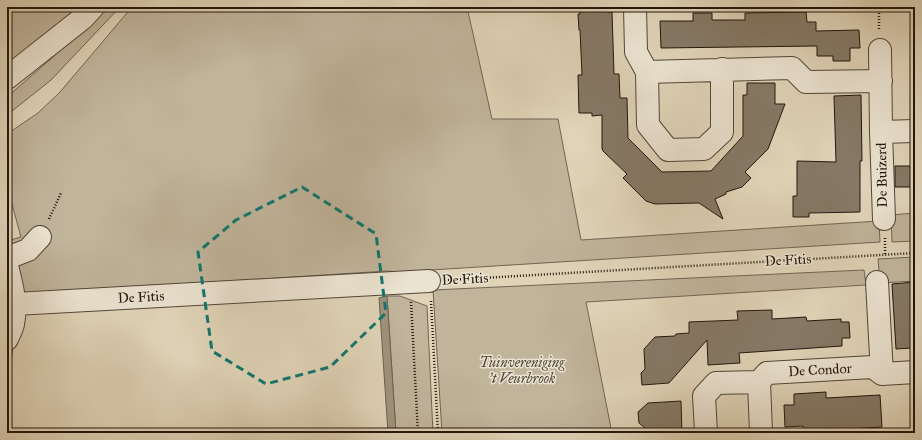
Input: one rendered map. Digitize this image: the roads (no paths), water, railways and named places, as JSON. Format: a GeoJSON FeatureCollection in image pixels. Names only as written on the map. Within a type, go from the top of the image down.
{"type":"FeatureCollection","features":[{"type":"Feature","properties":{"kind":"street"},"geometry":{"type":"LineString","coordinates":[[7,78],[83,18],[93,7]]}},
{"type":"Feature","properties":{"kind":"street"},"geometry":{"type":"LineString","coordinates":[[635,7],[636,52],[647,72],[648,125],[668,150],[704,150],[722,132],[722,69]]}},
{"type":"Feature","properties":{"kind":"street","name":"De Buizerd"},"geometry":{"type":"LineString","coordinates":[[880,50],[884,219]]}},
{"type":"Feature","properties":{"kind":"street"},"geometry":{"type":"LineString","coordinates":[[647,72],[792,68],[806,82],[881,81]]}},
{"type":"Feature","properties":{"kind":"street","name":"De Buizerd"},"geometry":{"type":"LineString","coordinates":[[881,132],[915,131]]}},
{"type":"Feature","properties":{"kind":"street"},"geometry":{"type":"LineString","coordinates":[[7,258],[28,250],[40,237]]}},
{"type":"Feature","properties":{"kind":"street"},"geometry":{"type":"LineString","coordinates":[[7,266],[15,304],[13,325],[7,339]]}},
{"type":"Feature","properties":{"kind":"street","name":"De Fitis"},"geometry":{"type":"LineString","coordinates":[[15,304],[420,282]]}},
{"type":"Feature","properties":{"kind":"street"},"geometry":{"type":"LineString","coordinates":[[877,282],[882,374]]}},
{"type":"Feature","properties":{"kind":"street","name":"De Condor"},"geometry":{"type":"LineString","coordinates":[[706,433],[704,396],[716,383],[759,382],[767,373],[873,367],[882,374],[915,372]]}},
{"type":"Feature","properties":{"kind":"street"},"geometry":{"type":"LineString","coordinates":[[759,382],[761,433]]}},
{"type":"Feature","properties":{"kind":"park label","name":"Tuinvereniging 't Veurbrook"},"geometry":{"type":"Point","coordinates":[522,370]}}]}
